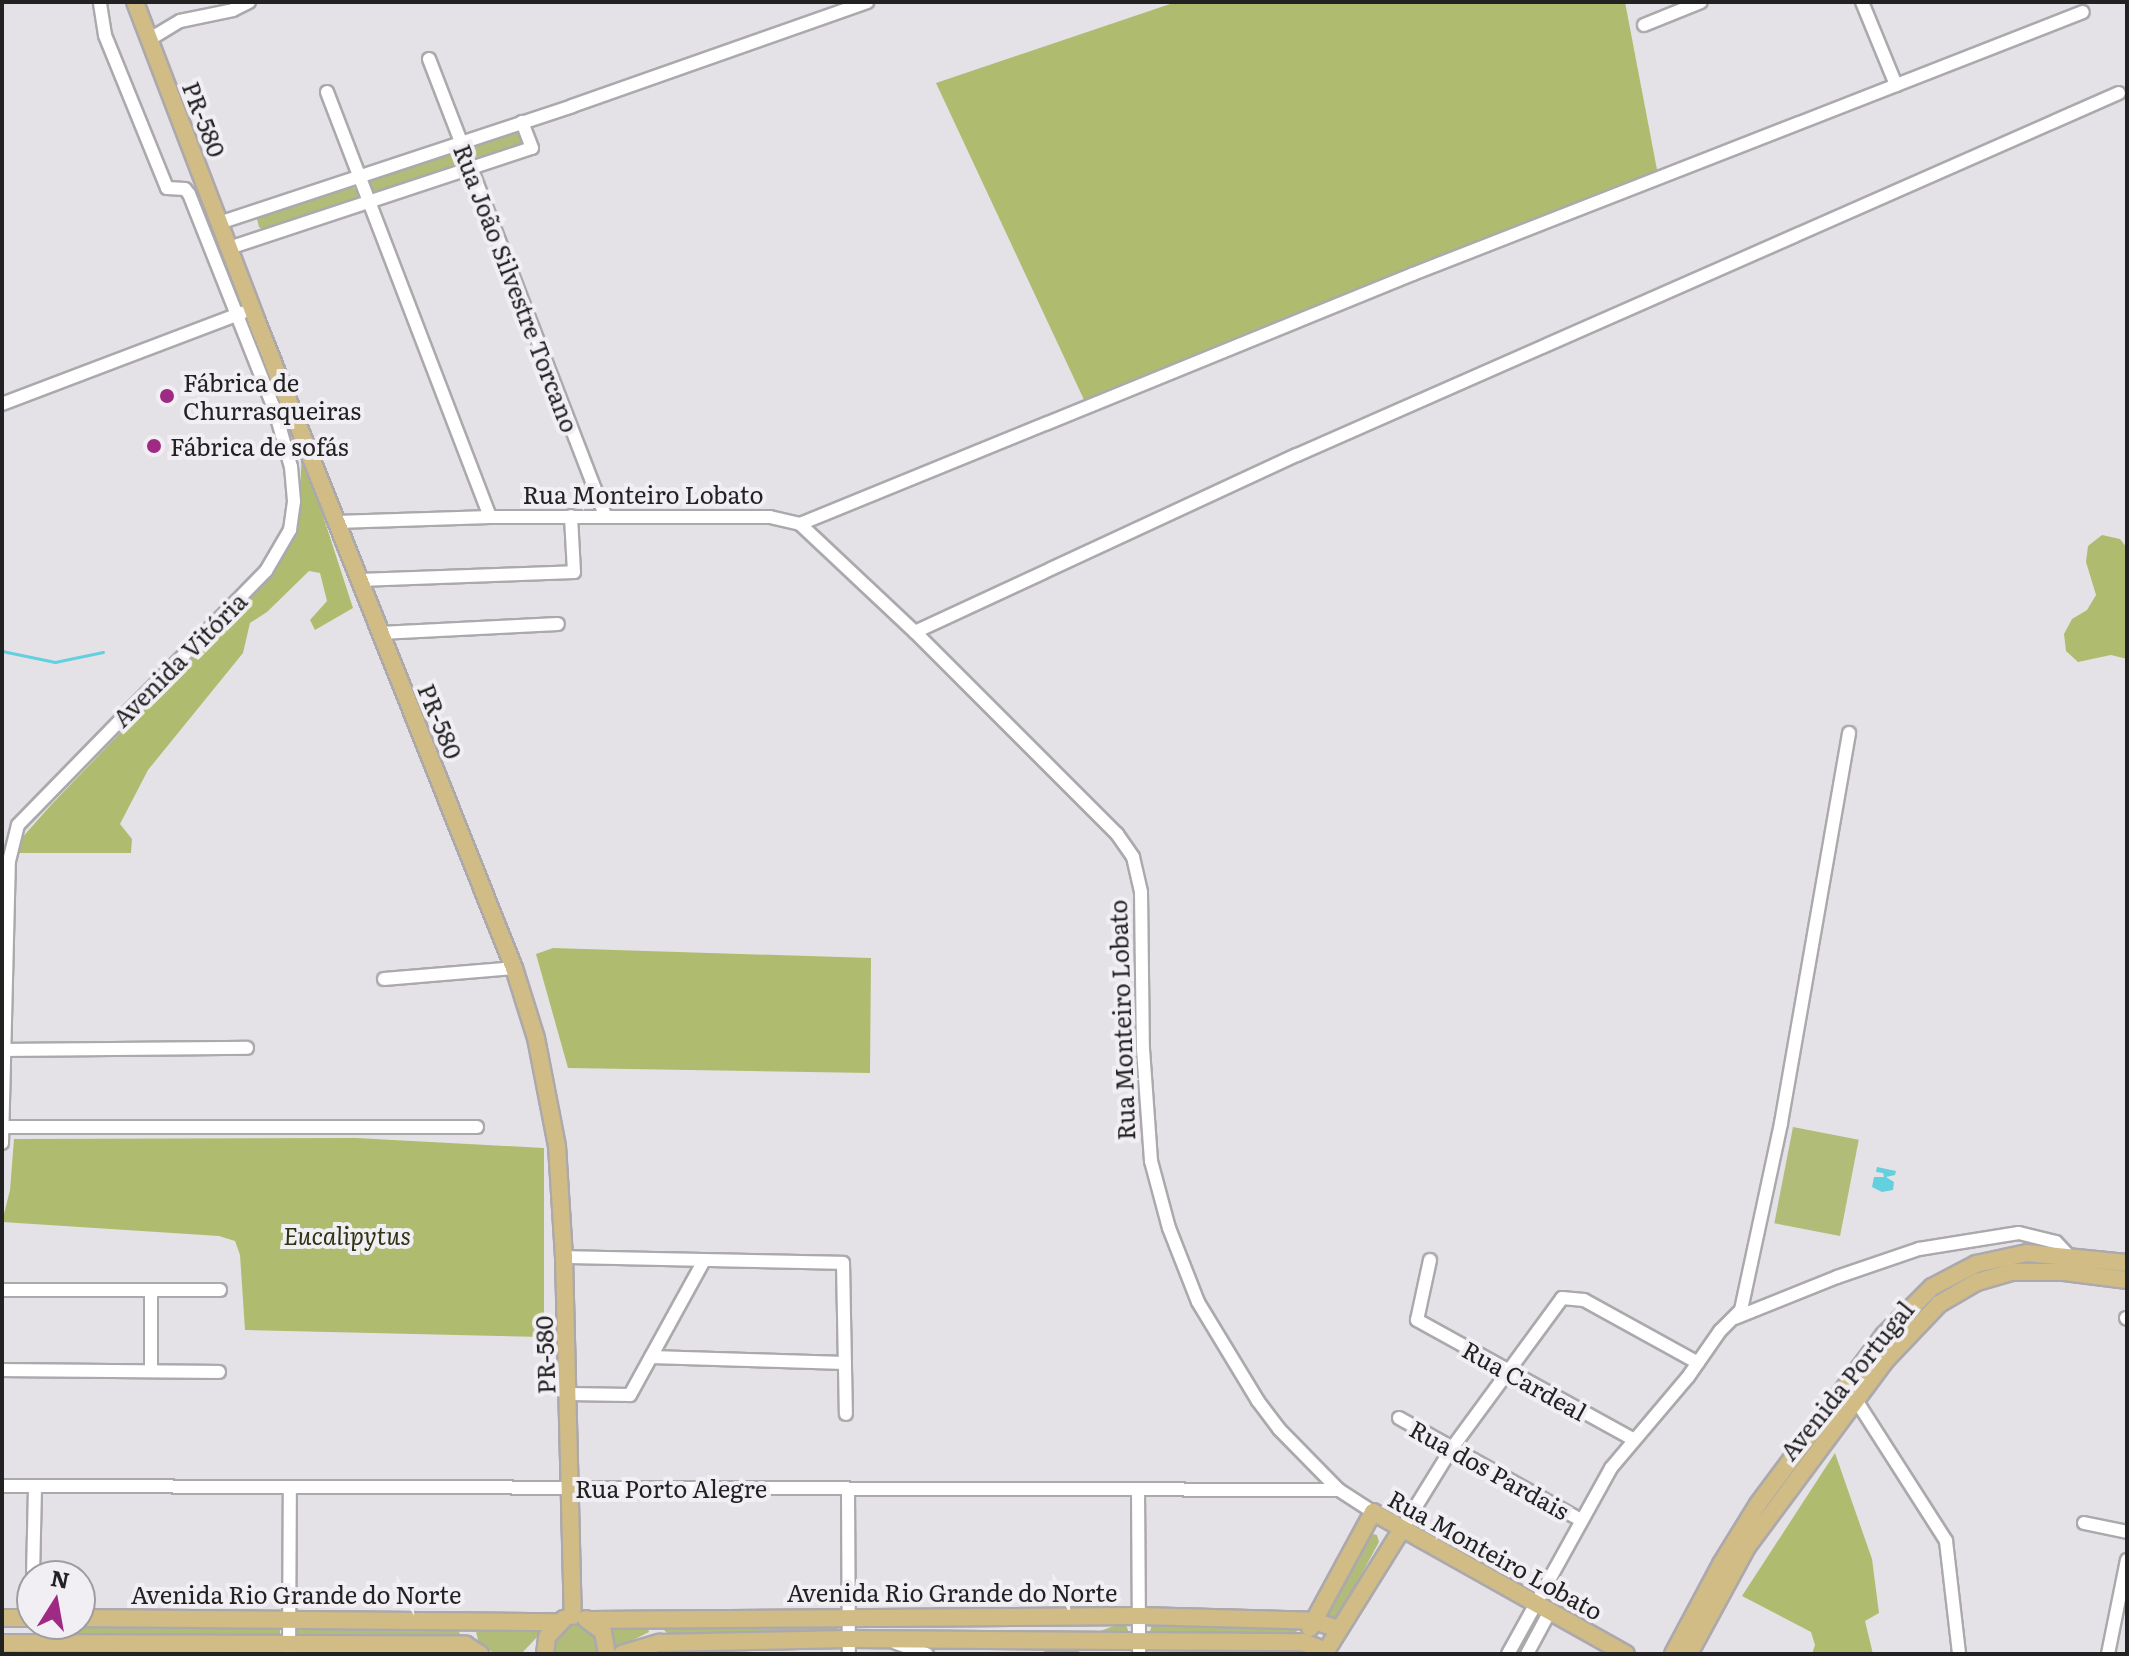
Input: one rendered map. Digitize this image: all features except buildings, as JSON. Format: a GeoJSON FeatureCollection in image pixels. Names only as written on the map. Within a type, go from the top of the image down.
{"type":"FeatureCollection","features":[{"type":"Feature","properties":{"kind":"main road","name":"PR-580"},"geometry":{"type":"LineString","coordinates":[[135,2],[229,248],[244,312],[336,522],[514,968],[536,1038],[557,1146],[564,1257],[569,1394],[566,1619]]}},
{"type":"Feature","properties":{"kind":"main road"},"geometry":{"type":"LineString","coordinates":[[1673,1654],[1721,1564],[1758,1504],[1814,1425],[1908,1308],[1945,1278],[1976,1264],[2027,1253],[2127,1263]]}},
{"type":"Feature","properties":{"kind":"main road","name":"Avenida Portugal"},"geometry":{"type":"LineString","coordinates":[[1689,1654],[1747,1547],[1856,1400],[1927,1315],[1950,1296],[1977,1282],[2012,1272],[2038,1271],[2127,1280]]}},
{"type":"Feature","properties":{"kind":"main road"},"geometry":{"type":"LineString","coordinates":[[1373,1512],[1300,1648],[1326,1652],[1402,1529]]}},
{"type":"Feature","properties":{"kind":"main road","name":"Rua Monteiro Lobato"},"geometry":{"type":"LineString","coordinates":[[1373,1512],[1626,1654]]}},
{"type":"Feature","properties":{"kind":"main road","name":"Avenida Rio Grande do Norte"},"geometry":{"type":"LineString","coordinates":[[96,1618],[590,1620],[657,1617],[1140,1616],[1314,1621],[1339,1629]]}},
{"type":"Feature","properties":{"kind":"main road"},"geometry":{"type":"LineString","coordinates":[[654,1648],[657,1617]]}},
{"type":"Feature","properties":{"kind":"main road"},"geometry":{"type":"LineString","coordinates":[[2,1643],[290,1650],[473,1649],[467,1619]]}},
{"type":"Feature","properties":{"kind":"main road"},"geometry":{"type":"LineString","coordinates":[[543,1652],[547,1637],[566,1619]]}},
{"type":"Feature","properties":{"kind":"main road"},"geometry":{"type":"LineString","coordinates":[[590,1620],[603,1632],[607,1654]]}},
{"type":"Feature","properties":{"kind":"main road","name":"Avenida Rio Grande do Norte"},"geometry":{"type":"LineString","coordinates":[[622,1654],[654,1648],[849,1647],[885,1640],[1139,1648],[1300,1648]]}},
{"type":"Feature","properties":{"kind":"street","name":"Avenida Vitória"},"geometry":{"type":"LineString","coordinates":[[2,1143],[6,1050],[5,893],[11,842],[18,825],[266,571],[290,530],[294,501],[289,458],[244,312],[189,194],[185,189],[167,188],[105,35],[100,2]]}},
{"type":"Feature","properties":{"kind":"street"},"geometry":{"type":"LineString","coordinates":[[150,39],[180,21],[233,10],[249,2]]}},
{"type":"Feature","properties":{"kind":"street"},"geometry":{"type":"LineString","coordinates":[[219,223],[867,2]]}},
{"type":"Feature","properties":{"kind":"street"},"geometry":{"type":"LineString","coordinates":[[1644,25],[1701,2]]}},
{"type":"Feature","properties":{"kind":"street"},"geometry":{"type":"LineString","coordinates":[[1862,2],[1896,85]]}},
{"type":"Feature","properties":{"kind":"street"},"geometry":{"type":"LineString","coordinates":[[800,524],[1413,274],[2083,12]]}},
{"type":"Feature","properties":{"kind":"street","name":"Rua João Silvestre Torcano"},"geometry":{"type":"LineString","coordinates":[[429,59],[606,517]]}},
{"type":"Feature","properties":{"kind":"street"},"geometry":{"type":"LineString","coordinates":[[327,92],[490,517]]}},
{"type":"Feature","properties":{"kind":"street"},"geometry":{"type":"LineString","coordinates":[[915,632],[1297,455],[2119,93]]}},
{"type":"Feature","properties":{"kind":"street"},"geometry":{"type":"LineString","coordinates":[[229,248],[532,148],[522,122]]}},
{"type":"Feature","properties":{"kind":"street"},"geometry":{"type":"LineString","coordinates":[[2,404],[244,312]]}},
{"type":"Feature","properties":{"kind":"street"},"geometry":{"type":"LineString","coordinates":[[359,580],[574,572],[571,516]]}},
{"type":"Feature","properties":{"kind":"street","name":"Rua Monteiro Lobato"},"geometry":{"type":"LineString","coordinates":[[336,522],[571,516],[770,517],[800,524],[915,632],[1117,834],[1133,857],[1141,892],[1143,1049],[1151,1161],[1169,1228],[1198,1302],[1244,1381],[1279,1429],[1339,1490],[1373,1512]]}},
{"type":"Feature","properties":{"kind":"street"},"geometry":{"type":"LineString","coordinates":[[380,633],[558,624]]}},
{"type":"Feature","properties":{"kind":"street"},"geometry":{"type":"LineString","coordinates":[[1738,1314],[1781,1123],[1849,733]]}},
{"type":"Feature","properties":{"kind":"street"},"geometry":{"type":"LineString","coordinates":[[384,979],[514,968]]}},
{"type":"Feature","properties":{"kind":"street"},"geometry":{"type":"LineString","coordinates":[[6,1050],[247,1048]]}},
{"type":"Feature","properties":{"kind":"street"},"geometry":{"type":"LineString","coordinates":[[4,1127],[477,1127]]}},
{"type":"Feature","properties":{"kind":"street"},"geometry":{"type":"LineString","coordinates":[[1527,1654],[1542,1609],[1581,1520],[1611,1468],[1698,1363],[1720,1331],[1738,1314],[1919,1249],[2019,1233],[2056,1242],[2068,1255]]}},
{"type":"Feature","properties":{"kind":"street"},"geometry":{"type":"LineString","coordinates":[[564,1257],[843,1263],[846,1414]]}},
{"type":"Feature","properties":{"kind":"street","name":"Rua Cardeal"},"geometry":{"type":"LineString","coordinates":[[1430,1260],[1417,1320],[1634,1440]]}},
{"type":"Feature","properties":{"kind":"street"},"geometry":{"type":"LineString","coordinates":[[569,1394],[630,1395],[703,1262]]}},
{"type":"Feature","properties":{"kind":"street"},"geometry":{"type":"LineString","coordinates":[[2,1290],[220,1290]]}},
{"type":"Feature","properties":{"kind":"street"},"geometry":{"type":"LineString","coordinates":[[151,1290],[151,1371]]}},
{"type":"Feature","properties":{"kind":"street"},"geometry":{"type":"LineString","coordinates":[[1402,1529],[1452,1448],[1562,1298],[1584,1300],[1698,1363]]}},
{"type":"Feature","properties":{"kind":"street"},"geometry":{"type":"LineString","coordinates":[[651,1357],[845,1363]]}},
{"type":"Feature","properties":{"kind":"street"},"geometry":{"type":"LineString","coordinates":[[2,1370],[219,1372]]}},
{"type":"Feature","properties":{"kind":"street"},"geometry":{"type":"LineString","coordinates":[[1856,1400],[1946,1541],[1959,1654]]}},
{"type":"Feature","properties":{"kind":"street","name":"Rua dos Pardais"},"geometry":{"type":"LineString","coordinates":[[1399,1418],[1581,1520]]}},
{"type":"Feature","properties":{"kind":"street","name":"Rua Porto Alegre"},"geometry":{"type":"LineString","coordinates":[[2,1486],[1339,1490]]}},
{"type":"Feature","properties":{"kind":"street"},"geometry":{"type":"LineString","coordinates":[[33,1560],[35,1487]]}},
{"type":"Feature","properties":{"kind":"street"},"geometry":{"type":"LineString","coordinates":[[290,1487],[290,1650]]}},
{"type":"Feature","properties":{"kind":"street"},"geometry":{"type":"LineString","coordinates":[[848,1489],[849,1647]]}},
{"type":"Feature","properties":{"kind":"street"},"geometry":{"type":"LineString","coordinates":[[1138,1491],[1139,1648]]}},
{"type":"Feature","properties":{"kind":"street"},"geometry":{"type":"LineString","coordinates":[[2084,1523],[2127,1532]]}},
{"type":"Feature","properties":{"kind":"street"},"geometry":{"type":"LineString","coordinates":[[2108,1654],[2127,1560]]}},
{"type":"Feature","properties":{"kind":"street"},"geometry":{"type":"LineString","coordinates":[[1508,1654],[1542,1609]]}},
{"type":"Feature","properties":{"kind":"street"},"geometry":{"type":"LineString","coordinates":[[33,1640],[33,1644]]}},
{"type":"Feature","properties":{"kind":"street"},"geometry":{"type":"LineString","coordinates":[[885,1640],[927,1654]]}},
{"type":"Feature","properties":{"kind":"green space"},"geometry":{"type":"Polygon","coordinates":[[[1176,2],[1625,2],[1658,175],[1086,404],[936,83],[1176,2]]]}},
{"type":"Feature","properties":{"kind":"green space"},"geometry":{"type":"Polygon","coordinates":[[[515,129],[523,139],[519,147],[481,159],[475,156],[474,143],[515,129]]]}},
{"type":"Feature","properties":{"kind":"green space"},"geometry":{"type":"Polygon","coordinates":[[[455,150],[460,154],[459,166],[377,193],[371,189],[370,178],[455,150]]]}},
{"type":"Feature","properties":{"kind":"green space"},"geometry":{"type":"Polygon","coordinates":[[[351,184],[359,194],[357,200],[264,231],[259,227],[256,215],[351,184]]]}},
{"type":"Feature","properties":{"kind":"green space"},"geometry":{"type":"Polygon","coordinates":[[[302,451],[353,608],[315,630],[310,620],[327,601],[320,573],[309,571],[267,612],[250,623],[243,653],[148,770],[120,824],[132,839],[131,853],[15,853],[20,840],[51,805],[243,605],[278,561],[298,530],[302,451]]]}},
{"type":"Feature","properties":{"kind":"green space"},"geometry":{"type":"Polygon","coordinates":[[[2102,535],[2120,539],[2127,548],[2127,659],[2111,655],[2078,662],[2066,651],[2064,634],[2072,619],[2087,610],[2096,595],[2086,562],[2088,546],[2102,535]]]}},
{"type":"Feature","properties":{"kind":"green space"},"geometry":{"type":"Polygon","coordinates":[[[553,948],[871,958],[870,1073],[568,1068],[536,954],[553,948]]]}},
{"type":"Feature","properties":{"kind":"green space"},"geometry":{"type":"Polygon","coordinates":[[[1793,1127],[1859,1140],[1840,1236],[1774,1223],[1793,1127]]]}},
{"type":"Feature","properties":{"kind":"green space","name":"Eucalipytus"},"geometry":{"type":"Polygon","coordinates":[[[356,1138],[544,1148],[544,1337],[245,1330],[240,1255],[235,1241],[219,1236],[2,1222],[10,1190],[14,1139],[356,1138]]]}},
{"type":"Feature","properties":{"kind":"green space"},"geometry":{"type":"Polygon","coordinates":[[[1835,1453],[1872,1559],[1879,1613],[1865,1621],[1873,1654],[1812,1654],[1815,1645],[1811,1632],[1742,1596],[1835,1453]]]}},
{"type":"Feature","properties":{"kind":"green space"},"geometry":{"type":"Polygon","coordinates":[[[1369,1533],[1377,1535],[1379,1542],[1337,1619],[1332,1620],[1324,1613],[1369,1533]]]}},
{"type":"Feature","properties":{"kind":"green space"},"geometry":{"type":"Polygon","coordinates":[[[581,1622],[594,1627],[604,1654],[551,1654],[550,1645],[569,1623],[581,1622]]]}},
{"type":"Feature","properties":{"kind":"green space"},"geometry":{"type":"Polygon","coordinates":[[[1125,1622],[1129,1633],[1072,1654],[1037,1654],[1125,1622]]]}},
{"type":"Feature","properties":{"kind":"green space"},"geometry":{"type":"Polygon","coordinates":[[[1153,1622],[1298,1627],[1295,1636],[1149,1634],[1153,1622]]]}},
{"type":"Feature","properties":{"kind":"green space"},"geometry":{"type":"Polygon","coordinates":[[[474,1623],[543,1624],[540,1634],[521,1654],[494,1654],[478,1640],[474,1623]]]}},
{"type":"Feature","properties":{"kind":"green space"},"geometry":{"type":"Polygon","coordinates":[[[604,1623],[647,1624],[649,1632],[613,1650],[604,1623]]]}},
{"type":"Feature","properties":{"kind":"green space"},"geometry":{"type":"Polygon","coordinates":[[[839,1624],[837,1633],[670,1636],[664,1630],[664,1625],[839,1624]]]}},
{"type":"Feature","properties":{"kind":"green space"},"geometry":{"type":"Polygon","coordinates":[[[96,1625],[280,1627],[280,1639],[41,1641],[96,1640],[96,1625]]]}},
{"type":"Feature","properties":{"kind":"green space"},"geometry":{"type":"Polygon","coordinates":[[[296,1625],[458,1626],[460,1636],[457,1640],[296,1641],[296,1625]]]}},
{"type":"Feature","properties":{"kind":"water"},"geometry":{"type":"Polygon","coordinates":[[[1877,1167],[1896,1171],[1895,1175],[1886,1177],[1894,1182],[1893,1190],[1882,1192],[1872,1187],[1874,1177],[1884,1177],[1883,1173],[1876,1172],[1877,1167]]]}},
{"type":"Feature","properties":{"kind":"waterway"},"geometry":{"type":"LineString","coordinates":[[2,651],[55,662],[103,652]]}},
{"type":"Feature","properties":{"kind":"place","name":"Fábrica de Churrasqueiras"},"geometry":{"type":"Point","coordinates":[167,396]}},
{"type":"Feature","properties":{"kind":"place","name":"Fábrica de sofás"},"geometry":{"type":"Point","coordinates":[154,446]}}]}
